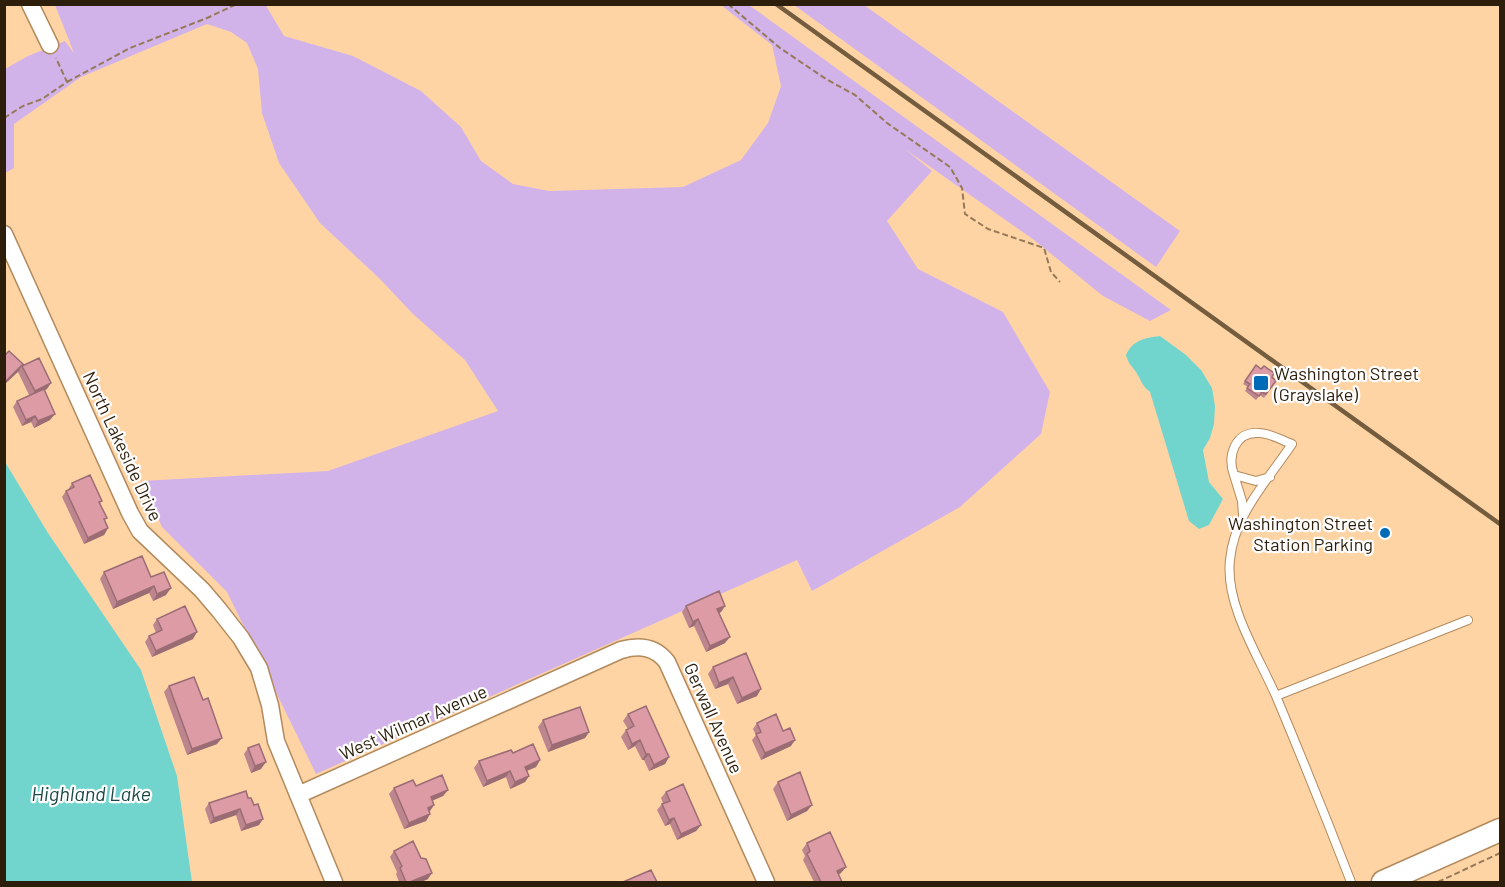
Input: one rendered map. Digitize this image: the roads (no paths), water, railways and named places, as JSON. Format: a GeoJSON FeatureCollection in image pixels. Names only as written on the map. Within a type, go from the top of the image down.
{"type":"FeatureCollection","features":[{"type":"Feature","properties":{"kind":"main road"},"geometry":{"type":"LineString","coordinates":[[1383,882],[1500,830]]}},
{"type":"Feature","properties":{"kind":"street"},"geometry":{"type":"LineString","coordinates":[[30,4],[50,45]]}},
{"type":"Feature","properties":{"kind":"street","name":"North Lakeside Drive"},"geometry":{"type":"LineString","coordinates":[[4,234],[140,531],[202,590],[241,638],[259,668],[270,705],[276,741],[334,882]]}},
{"type":"Feature","properties":{"kind":"street","name":"Gerwall Avenue"},"geometry":{"type":"LineString","coordinates":[[544,685],[635,646],[655,650],[662,655],[766,882]]}},
{"type":"Feature","properties":{"kind":"street","name":"West Wilmar Avenue"},"geometry":{"type":"LineString","coordinates":[[298,795],[544,685]]}},
{"type":"Feature","properties":{"kind":"lane"},"geometry":{"type":"LineString","coordinates":[[1243,515],[1242,501],[1231,466],[1232,453],[1236,444],[1245,435],[1256,432],[1268,434],[1292,444],[1243,515],[1233,541],[1230,588],[1237,610],[1276,696],[1351,882]]}},
{"type":"Feature","properties":{"kind":"lane"},"geometry":{"type":"LineString","coordinates":[[1234,475],[1256,481],[1270,477]]}},
{"type":"Feature","properties":{"kind":"lane"},"geometry":{"type":"LineString","coordinates":[[1276,696],[1468,620]]}},
{"type":"Feature","properties":{"kind":"water"},"geometry":{"type":"Polygon","coordinates":[[[1160,336],[1186,355],[1201,370],[1212,388],[1215,406],[1214,424],[1203,450],[1209,482],[1223,499],[1209,525],[1199,529],[1189,521],[1150,392],[1143,385],[1126,355],[1132,346],[1140,341],[1160,336]]]}},
{"type":"Feature","properties":{"kind":"water","name":"Highland Lake"},"geometry":{"type":"Polygon","coordinates":[[[5,462],[48,533],[141,670],[177,776],[192,882],[5,882],[5,462]]]}},
{"type":"Feature","properties":{"kind":"railway"},"geometry":{"type":"LineString","coordinates":[[776,4],[1500,524]]}},
{"type":"Feature","properties":{"kind":"place","name":"Washington Street (Grayslake)"},"geometry":{"type":"Point","coordinates":[1261,383]}},
{"type":"Feature","properties":{"kind":"place","name":"Washington Street Station Parking"},"geometry":{"type":"Point","coordinates":[1385,533]}}]}
